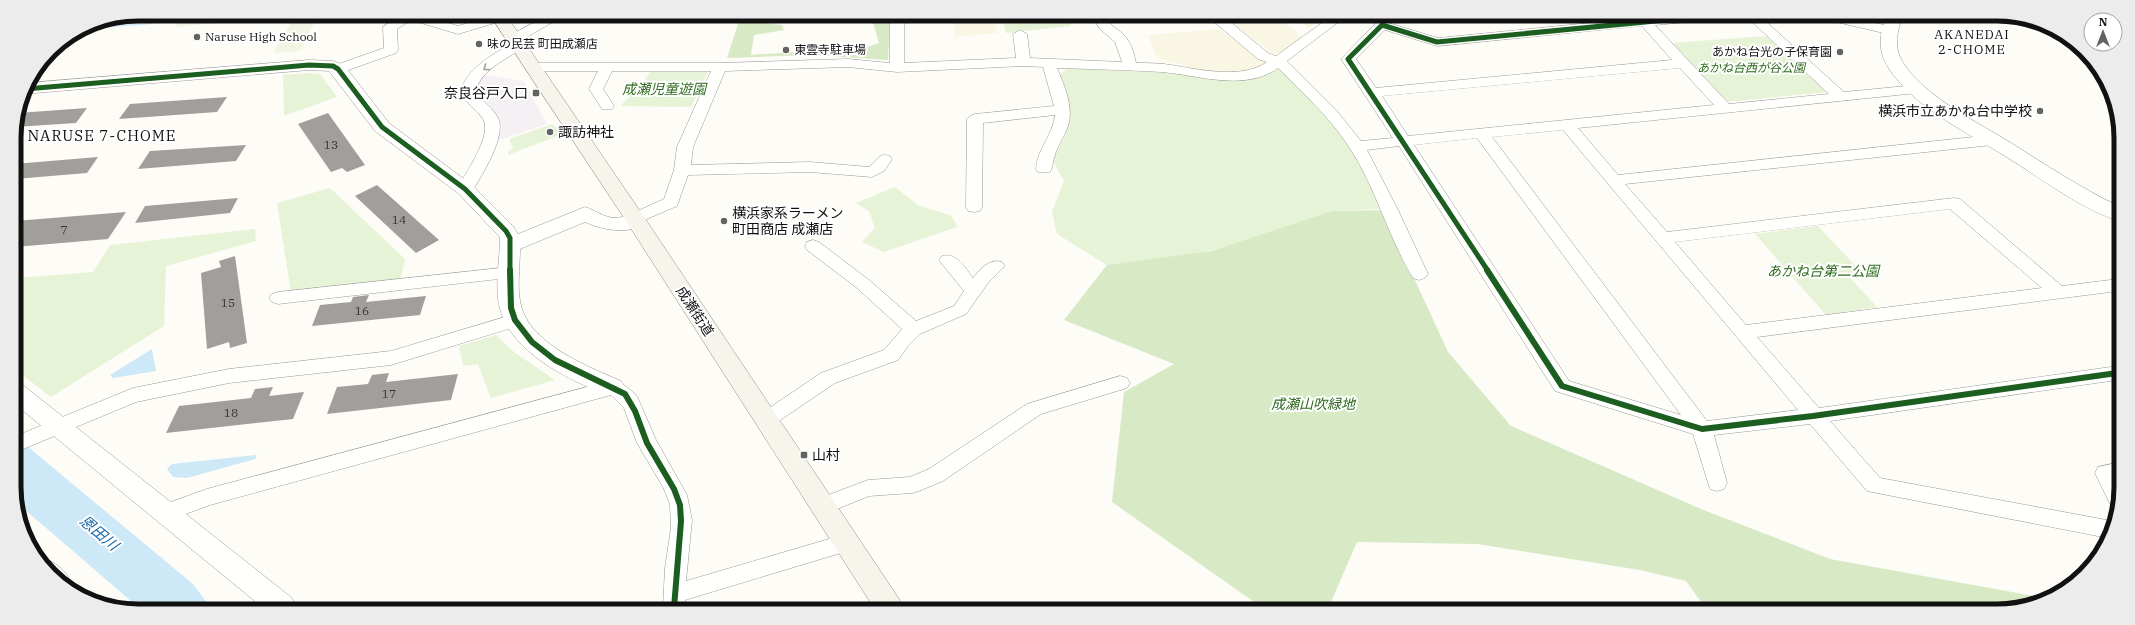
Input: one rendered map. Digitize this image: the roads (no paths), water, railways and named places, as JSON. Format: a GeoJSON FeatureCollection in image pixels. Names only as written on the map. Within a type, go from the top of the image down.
{"type":"FeatureCollection","features":[{"type":"Feature","properties":{"kind":"main road","name":"成瀬街道"},"geometry":{"type":"LineString","coordinates":[[502,21],[635,219],[886,604]]}},
{"type":"Feature","properties":{"kind":"street"},"geometry":{"type":"LineString","coordinates":[[338,69],[392,50],[390,27],[400,21]]}},
{"type":"Feature","properties":{"kind":"street"},"geometry":{"type":"LineString","coordinates":[[429,21],[458,30],[484,21]]}},
{"type":"Feature","properties":{"kind":"street"},"geometry":{"type":"LineString","coordinates":[[465,189],[490,140],[493,130],[491,119],[467,94],[468,85],[475,76],[516,42],[549,21]]}},
{"type":"Feature","properties":{"kind":"street"},"geometry":{"type":"LineString","coordinates":[[1102,21],[1106,30],[1119,37],[1128,56],[1130,66]]}},
{"type":"Feature","properties":{"kind":"street"},"geometry":{"type":"LineString","coordinates":[[1220,21],[1263,56],[1276,60],[1298,78],[1317,100],[1332,114],[1356,146],[1390,210],[1419,274]]}},
{"type":"Feature","properties":{"kind":"street"},"geometry":{"type":"LineString","coordinates":[[534,67],[720,67],[763,64],[828,63],[897,68],[1023,62],[1101,67],[1130,66],[1163,68],[1210,76],[1240,75],[1263,72],[1276,60],[1332,21]]}},
{"type":"Feature","properties":{"kind":"street"},"geometry":{"type":"LineString","coordinates":[[1655,21],[1437,42],[1386,21],[1348,59],[1372,93],[1562,386],[1702,429],[1813,416],[2114,375]]}},
{"type":"Feature","properties":{"kind":"street"},"geometry":{"type":"LineString","coordinates":[[1758,21],[1840,96]]}},
{"type":"Feature","properties":{"kind":"street"},"geometry":{"type":"LineString","coordinates":[[1864,21],[1891,24],[1889,51],[1900,72],[1917,88],[1992,140],[2082,196],[2114,212]]}},
{"type":"Feature","properties":{"kind":"street"},"geometry":{"type":"LineString","coordinates":[[897,22],[897,68]]}},
{"type":"Feature","properties":{"kind":"street"},"geometry":{"type":"LineString","coordinates":[[1645,22],[1725,108]]}},
{"type":"Feature","properties":{"kind":"street"},"geometry":{"type":"LineString","coordinates":[[1020,34],[1023,62]]}},
{"type":"Feature","properties":{"kind":"street"},"geometry":{"type":"LineString","coordinates":[[1044,170],[1043,158],[1062,120],[1056,79],[1048,63]]}},
{"type":"Feature","properties":{"kind":"street"},"geometry":{"type":"LineString","coordinates":[[1372,93],[1683,63]]}},
{"type":"Feature","properties":{"kind":"street"},"geometry":{"type":"LineString","coordinates":[[32,88],[309,65],[333,66],[338,69],[382,127],[394,138],[465,189],[506,231],[510,238],[511,308],[515,320],[532,342],[556,360],[625,394],[633,404],[643,434],[654,457],[672,484],[680,505],[682,532],[674,601],[846,542]]}},
{"type":"Feature","properties":{"kind":"street"},"geometry":{"type":"LineString","coordinates":[[510,245],[585,214],[609,225],[622,224],[671,202],[682,170],[686,147],[720,67]]}},
{"type":"Feature","properties":{"kind":"street"},"geometry":{"type":"LineString","coordinates":[[607,68],[596,89],[607,106]]}},
{"type":"Feature","properties":{"kind":"street"},"geometry":{"type":"LineString","coordinates":[[1356,146],[1917,88]]}},
{"type":"Feature","properties":{"kind":"street"},"geometry":{"type":"LineString","coordinates":[[974,207],[974,119],[1061,110]]}},
{"type":"Feature","properties":{"kind":"street"},"geometry":{"type":"LineString","coordinates":[[1566,124],[1615,180],[1813,416],[1874,485],[2106,529]]}},
{"type":"Feature","properties":{"kind":"street"},"geometry":{"type":"LineString","coordinates":[[1482,134],[1702,429],[1717,483]]}},
{"type":"Feature","properties":{"kind":"street"},"geometry":{"type":"LineString","coordinates":[[1615,180],[1992,140]]}},
{"type":"Feature","properties":{"kind":"street"},"geometry":{"type":"LineString","coordinates":[[682,170],[810,167],[872,172],[878,168],[884,159]]}},
{"type":"Feature","properties":{"kind":"street"},"geometry":{"type":"LineString","coordinates":[[1663,238],[1954,203],[2059,293]]}},
{"type":"Feature","properties":{"kind":"street"},"geometry":{"type":"LineString","coordinates":[[814,246],[863,284],[914,329]]}},
{"type":"Feature","properties":{"kind":"street"},"geometry":{"type":"LineString","coordinates":[[948,260],[973,290]]}},
{"type":"Feature","properties":{"kind":"street"},"geometry":{"type":"LineString","coordinates":[[766,420],[828,378],[891,355],[901,341],[914,329],[960,310],[973,290],[996,266]]}},
{"type":"Feature","properties":{"kind":"street"},"geometry":{"type":"LineString","coordinates":[[278,298],[510,273]]}},
{"type":"Feature","properties":{"kind":"street"},"geometry":{"type":"LineString","coordinates":[[1742,332],[2114,286]]}},
{"type":"Feature","properties":{"kind":"street"},"geometry":{"type":"LineString","coordinates":[[21,441],[133,395],[229,376],[391,358],[515,320]]}},
{"type":"Feature","properties":{"kind":"street"},"geometry":{"type":"LineString","coordinates":[[822,506],[868,488],[912,485],[936,475],[1034,409],[1120,383]]}},
{"type":"Feature","properties":{"kind":"street"},"geometry":{"type":"LineString","coordinates":[[164,513],[207,497],[613,387]]}},
{"type":"Feature","properties":{"kind":"street"},"geometry":{"type":"LineString","coordinates":[[21,396],[278,604]]}},
{"type":"Feature","properties":{"kind":"street"},"geometry":{"type":"LineString","coordinates":[[2114,472],[2105,473],[2114,491]]}},
{"type":"Feature","properties":{"kind":"water"},"geometry":{"type":"Polygon","coordinates":[[[154,21],[152,24],[113,27],[116,23],[154,21]]]}},
{"type":"Feature","properties":{"kind":"water"},"geometry":{"type":"Polygon","coordinates":[[[152,349],[156,371],[113,378],[110,375],[152,349]]]}},
{"type":"Feature","properties":{"kind":"water","name":"恩田川"},"geometry":{"type":"Polygon","coordinates":[[[21,441],[193,584],[208,604],[134,604],[23,508],[21,495],[21,441]]]}},
{"type":"Feature","properties":{"kind":"water"},"geometry":{"type":"Polygon","coordinates":[[[257,455],[255,459],[187,478],[173,477],[167,469],[172,464],[257,455]]]}},
{"type":"Feature","properties":{"kind":"place","name":"Naruse High School"},"geometry":{"type":"Point","coordinates":[197,37]}},
{"type":"Feature","properties":{"kind":"place","name":"味の民芸 町田成瀬店"},"geometry":{"type":"Point","coordinates":[479,44]}},
{"type":"Feature","properties":{"kind":"place","name":"東雲寺駐車場"},"geometry":{"type":"Point","coordinates":[786,50]}},
{"type":"Feature","properties":{"kind":"place","name":"あかね台光の子保育園"},"geometry":{"type":"Point","coordinates":[1840,52]}},
{"type":"Feature","properties":{"kind":"place","name":"奈良谷戸入口"},"geometry":{"type":"Point","coordinates":[536,93]}},
{"type":"Feature","properties":{"kind":"place","name":"横浜市立あかね台中学校"},"geometry":{"type":"Point","coordinates":[2040,111]}},
{"type":"Feature","properties":{"kind":"place","name":"諏訪神社"},"geometry":{"type":"Point","coordinates":[550,132]}},
{"type":"Feature","properties":{"kind":"place","name":"横浜家系ラーメン 町田商店 成瀬店"},"geometry":{"type":"Point","coordinates":[724,221]}},
{"type":"Feature","properties":{"kind":"place","name":"山村"},"geometry":{"type":"Point","coordinates":[804,455]}},
{"type":"Feature","properties":{"kind":"district","name":"AKANEDAI 2-CHOME"},"geometry":{"type":"Point","coordinates":[1972,42]}},
{"type":"Feature","properties":{"kind":"district","name":"NARUSE 7-CHOME"},"geometry":{"type":"Point","coordinates":[102,136]}},
{"type":"Feature","properties":{"kind":"park label","name":"あかね台西が谷公園"},"geometry":{"type":"Point","coordinates":[1751,68]}},
{"type":"Feature","properties":{"kind":"park label","name":"成瀬児童遊園"},"geometry":{"type":"Point","coordinates":[664,89]}},
{"type":"Feature","properties":{"kind":"park label","name":"あかね台第二公園"},"geometry":{"type":"Point","coordinates":[1823,271]}},
{"type":"Feature","properties":{"kind":"park label","name":"成瀬山吹緑地"},"geometry":{"type":"Point","coordinates":[1313,404]}}]}
